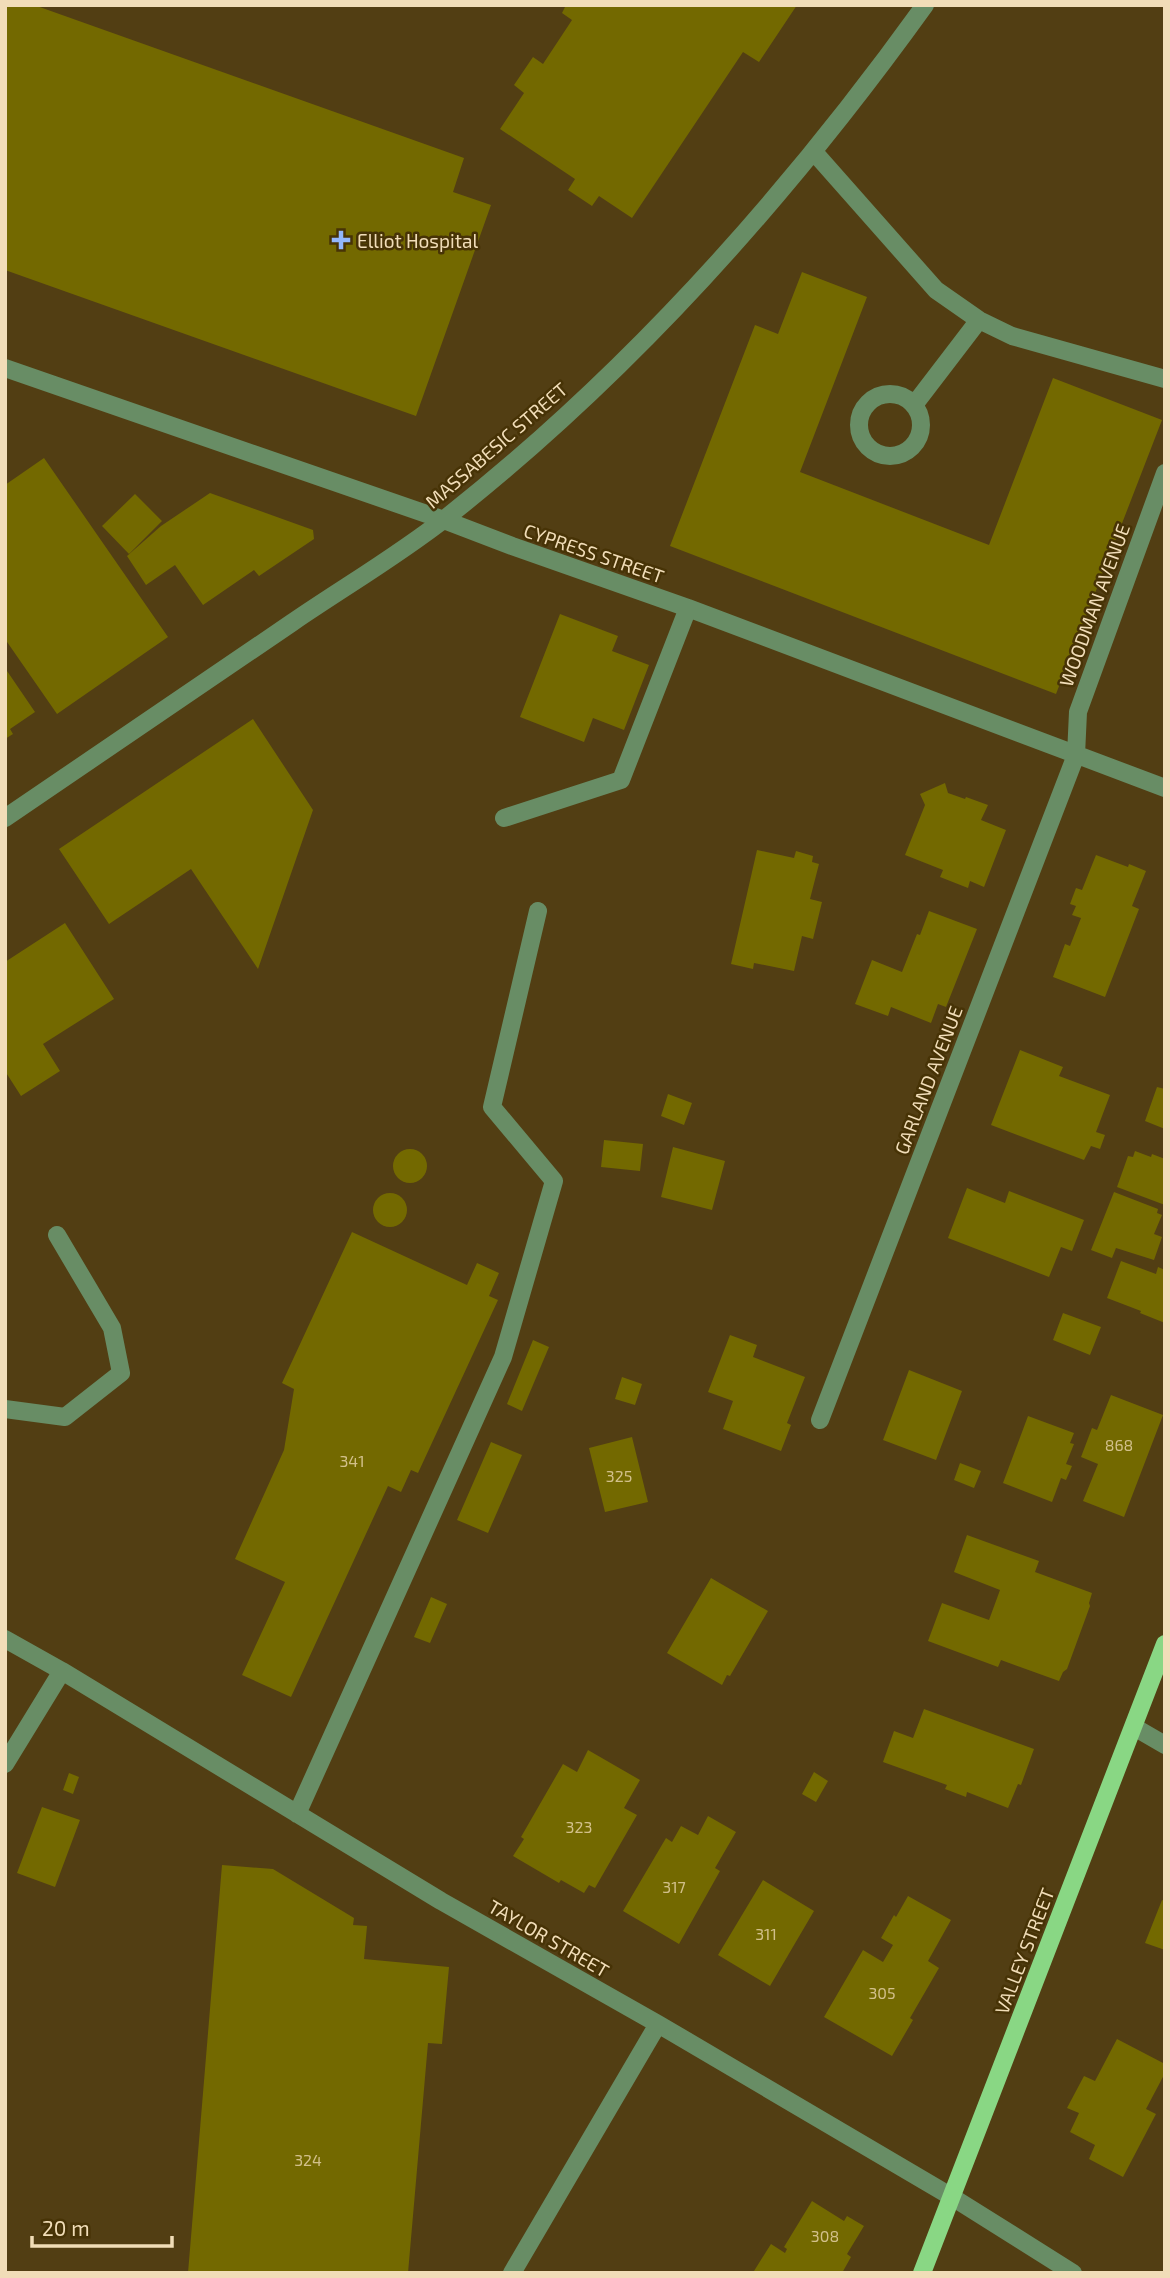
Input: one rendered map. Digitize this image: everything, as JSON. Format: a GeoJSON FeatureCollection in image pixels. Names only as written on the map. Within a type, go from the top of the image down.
{"type":"FeatureCollection","features":[{"type":"Feature","properties":{"kind":"main road","name":"VALLEY STREET"},"geometry":{"type":"LineString","coordinates":[[922,2273],[1165,1644]]}},
{"type":"Feature","properties":{"kind":"street","name":"MASSABESIC STREET"},"geometry":{"type":"LineString","coordinates":[[5,818],[444,520],[524,454],[605,378],[758,218],[814,152],[925,5]]}},
{"type":"Feature","properties":{"kind":"street"},"geometry":{"type":"LineString","coordinates":[[814,152],[936,290],[979,320],[1012,336],[1165,379]]}},
{"type":"Feature","properties":{"kind":"street"},"geometry":{"type":"LineString","coordinates":[[914,405],[979,320]]}},
{"type":"Feature","properties":{"kind":"street","name":"CYPRESS STREET"},"geometry":{"type":"LineString","coordinates":[[5,368],[444,520],[688,608],[1165,788]]}},
{"type":"Feature","properties":{"kind":"street","name":"WOODMAN AVENUE"},"geometry":{"type":"LineString","coordinates":[[1076,755],[1078,712],[1165,473]]}},
{"type":"Feature","properties":{"kind":"street"},"geometry":{"type":"LineString","coordinates":[[505,818],[621,780],[688,608]]}},
{"type":"Feature","properties":{"kind":"street","name":"GARLAND AVENUE"},"geometry":{"type":"LineString","coordinates":[[820,1420],[1076,755]]}},
{"type":"Feature","properties":{"kind":"street"},"geometry":{"type":"LineString","coordinates":[[297,1814],[503,1357],[554,1181],[492,1107],[538,911]]}},
{"type":"Feature","properties":{"kind":"street"},"geometry":{"type":"LineString","coordinates":[[5,1409],[65,1417],[121,1373],[112,1328],[57,1235]]}},
{"type":"Feature","properties":{"kind":"street","name":"TAYLOR STREET"},"geometry":{"type":"LineString","coordinates":[[5,1639],[441,1901],[658,2024],[951,2197],[1073,2273]]}},
{"type":"Feature","properties":{"kind":"street"},"geometry":{"type":"LineString","coordinates":[[5,1764],[62,1671]]}},
{"type":"Feature","properties":{"kind":"street"},"geometry":{"type":"LineString","coordinates":[[1134,1727],[1165,1745]]}},
{"type":"Feature","properties":{"kind":"street"},"geometry":{"type":"LineString","coordinates":[[512,2273],[658,2024]]}},
{"type":"Feature","properties":{"kind":"building"},"geometry":{"type":"Polygon","coordinates":[[[5,5],[34,5],[464,158],[453,192],[491,205],[416,416],[5,270],[5,5]]]}},
{"type":"Feature","properties":{"kind":"building"},"geometry":{"type":"Polygon","coordinates":[[[566,5],[797,5],[759,62],[743,52],[632,218],[599,196],[592,206],[568,190],[575,179],[500,129],[524,93],[514,85],[533,57],[543,64],[572,20],[562,13],[566,5]]]}},
{"type":"Feature","properties":{"kind":"building"},"geometry":{"type":"Polygon","coordinates":[[[802,272],[867,297],[800,472],[989,545],[1053,378],[1162,420],[1056,694],[670,546],[755,325],[778,334],[802,272]]]}},
{"type":"Feature","properties":{"kind":"building"},"geometry":{"type":"Polygon","coordinates":[[[44,458],[168,637],[57,714],[5,639],[5,485],[44,458]]]}},
{"type":"Feature","properties":{"kind":"building"},"geometry":{"type":"Polygon","coordinates":[[[210,493],[313,530],[314,539],[259,576],[254,570],[203,605],[175,565],[146,585],[127,556],[161,526],[210,493]]]}},
{"type":"Feature","properties":{"kind":"building"},"geometry":{"type":"Polygon","coordinates":[[[135,494],[162,521],[129,554],[102,526],[135,494]]]}},
{"type":"Feature","properties":{"kind":"building"},"geometry":{"type":"Polygon","coordinates":[[[560,614],[618,636],[612,651],[649,665],[624,730],[593,718],[584,742],[520,717],[560,614]]]}},
{"type":"Feature","properties":{"kind":"building"},"geometry":{"type":"Polygon","coordinates":[[[5,668],[35,712],[10,729],[13,734],[5,739],[5,668]]]}},
{"type":"Feature","properties":{"kind":"building"},"geometry":{"type":"Polygon","coordinates":[[[253,719],[313,810],[258,969],[191,869],[109,924],[59,849],[253,719]]]}},
{"type":"Feature","properties":{"kind":"building"},"geometry":{"type":"Polygon","coordinates":[[[945,783],[948,793],[988,805],[981,820],[1006,830],[984,887],[970,881],[968,888],[940,877],[943,870],[905,855],[925,805],[920,794],[945,783]]]}},
{"type":"Feature","properties":{"kind":"building"},"geometry":{"type":"Polygon","coordinates":[[[757,850],[794,858],[796,851],[813,856],[812,862],[819,864],[810,899],[822,902],[813,939],[802,936],[794,971],[754,963],[753,969],[731,964],[757,850]]]}},
{"type":"Feature","properties":{"kind":"building"},"geometry":{"type":"Polygon","coordinates":[[[1096,855],[1146,871],[1132,906],[1139,909],[1105,997],[1053,977],[1065,944],[1070,946],[1081,918],[1072,915],[1076,906],[1070,904],[1076,888],[1082,890],[1096,855]]]}},
{"type":"Feature","properties":{"kind":"building"},"geometry":{"type":"Polygon","coordinates":[[[929,911],[977,929],[946,1007],[938,1004],[931,1023],[891,1007],[888,1016],[855,1004],[872,960],[902,972],[929,911]]]}},
{"type":"Feature","properties":{"kind":"building"},"geometry":{"type":"Polygon","coordinates":[[[65,923],[114,999],[43,1044],[60,1071],[21,1096],[5,1071],[5,962],[65,923]]]}},
{"type":"Feature","properties":{"kind":"building"},"geometry":{"type":"Polygon","coordinates":[[[1020,1050],[1063,1067],[1059,1076],[1110,1095],[1096,1132],[1105,1135],[1100,1149],[1091,1146],[1084,1160],[991,1125],[1020,1050]]]}},
{"type":"Feature","properties":{"kind":"building"},"geometry":{"type":"Polygon","coordinates":[[[1157,1087],[1165,1089],[1165,1129],[1145,1121],[1157,1087]]]}},
{"type":"Feature","properties":{"kind":"building"},"geometry":{"type":"Polygon","coordinates":[[[668,1094],[692,1103],[684,1125],[661,1116],[668,1094]]]}},
{"type":"Feature","properties":{"kind":"building"},"geometry":{"type":"Polygon","coordinates":[[[604,1140],[643,1144],[640,1171],[601,1167],[604,1140]]]}},
{"type":"Feature","properties":{"kind":"building"},"geometry":{"type":"Polygon","coordinates":[[[673,1147],[725,1161],[712,1210],[661,1197],[673,1147]]]}},
{"type":"Feature","properties":{"kind":"building"},"geometry":{"type":"Polygon","coordinates":[[[410,1149],[422,1154],[427,1166],[422,1178],[410,1183],[398,1178],[393,1166],[398,1154],[410,1149]]]}},
{"type":"Feature","properties":{"kind":"building"},"geometry":{"type":"Polygon","coordinates":[[[1135,1151],[1165,1159],[1165,1205],[1117,1187],[1128,1156],[1133,1157],[1135,1151]]]}},
{"type":"Feature","properties":{"kind":"building"},"geometry":{"type":"Polygon","coordinates":[[[967,1188],[1005,1203],[1009,1191],[1084,1220],[1072,1251],[1061,1247],[1049,1277],[948,1238],[967,1188]]]}},
{"type":"Feature","properties":{"kind":"building"},"geometry":{"type":"Polygon","coordinates":[[[1114,1192],[1158,1209],[1157,1213],[1162,1215],[1154,1234],[1162,1237],[1154,1260],[1116,1248],[1112,1258],[1091,1250],[1114,1192]]]}},
{"type":"Feature","properties":{"kind":"building"},"geometry":{"type":"Polygon","coordinates":[[[390,1193],[402,1198],[407,1210],[402,1222],[390,1227],[378,1222],[373,1210],[378,1198],[390,1193]]]}},
{"type":"Feature","properties":{"kind":"building"},"geometry":{"type":"Polygon","coordinates":[[[352,1232],[467,1285],[477,1263],[499,1273],[489,1296],[498,1300],[418,1473],[411,1470],[401,1492],[388,1486],[291,1697],[242,1675],[285,1582],[235,1559],[284,1450],[294,1389],[282,1383],[352,1232]]]}},
{"type":"Feature","properties":{"kind":"building"},"geometry":{"type":"Polygon","coordinates":[[[1121,1261],[1156,1274],[1158,1267],[1165,1270],[1165,1323],[1107,1298],[1121,1261]]]}},
{"type":"Feature","properties":{"kind":"building"},"geometry":{"type":"Polygon","coordinates":[[[1063,1313],[1101,1327],[1090,1355],[1053,1340],[1063,1313]]]}},
{"type":"Feature","properties":{"kind":"building"},"geometry":{"type":"Polygon","coordinates":[[[730,1335],[757,1345],[753,1357],[805,1377],[787,1423],[791,1425],[781,1451],[723,1429],[733,1401],[708,1392],[730,1335]]]}},
{"type":"Feature","properties":{"kind":"building"},"geometry":{"type":"Polygon","coordinates":[[[533,1340],[549,1347],[522,1411],[507,1404],[533,1340]]]}},
{"type":"Feature","properties":{"kind":"building"},"geometry":{"type":"Polygon","coordinates":[[[909,1370],[962,1391],[936,1460],[883,1440],[909,1370]]]}},
{"type":"Feature","properties":{"kind":"building"},"geometry":{"type":"Polygon","coordinates":[[[622,1377],[642,1384],[635,1405],[615,1399],[622,1377]]]}},
{"type":"Feature","properties":{"kind":"building"},"geometry":{"type":"Polygon","coordinates":[[[1111,1395],[1163,1415],[1124,1517],[1083,1501],[1098,1464],[1081,1457],[1092,1428],[1097,1430],[1111,1395]]]}},
{"type":"Feature","properties":{"kind":"building"},"geometry":{"type":"Polygon","coordinates":[[[1028,1416],[1074,1433],[1070,1443],[1074,1444],[1066,1464],[1072,1466],[1066,1480],[1061,1478],[1052,1502],[1003,1483],[1028,1416]]]}},
{"type":"Feature","properties":{"kind":"building"},"geometry":{"type":"Polygon","coordinates":[[[632,1437],[648,1502],[605,1512],[589,1448],[632,1437]]]}},
{"type":"Feature","properties":{"kind":"building"},"geometry":{"type":"Polygon","coordinates":[[[491,1442],[522,1455],[488,1533],[457,1520],[491,1442]]]}},
{"type":"Feature","properties":{"kind":"building"},"geometry":{"type":"Polygon","coordinates":[[[960,1463],[981,1471],[974,1488],[954,1480],[960,1463]]]}},
{"type":"Feature","properties":{"kind":"building"},"geometry":{"type":"Polygon","coordinates":[[[967,1535],[1039,1561],[1035,1572],[1092,1593],[1090,1606],[1067,1669],[1059,1681],[1001,1660],[998,1667],[928,1641],[942,1603],[989,1620],[1000,1590],[954,1572],[967,1535]]]}},
{"type":"Feature","properties":{"kind":"building"},"geometry":{"type":"Polygon","coordinates":[[[711,1578],[768,1611],[722,1685],[667,1653],[711,1578]]]}},
{"type":"Feature","properties":{"kind":"building"},"geometry":{"type":"Polygon","coordinates":[[[431,1597],[447,1604],[430,1643],[414,1637],[431,1597]]]}},
{"type":"Feature","properties":{"kind":"building"},"geometry":{"type":"Polygon","coordinates":[[[924,1709],[1034,1749],[1021,1785],[1018,1784],[1008,1808],[967,1792],[966,1797],[945,1789],[947,1785],[883,1762],[894,1731],[913,1738],[924,1709]]]}},
{"type":"Feature","properties":{"kind":"building"},"geometry":{"type":"Polygon","coordinates":[[[588,1750],[640,1780],[624,1808],[637,1815],[595,1888],[589,1885],[584,1893],[561,1880],[559,1883],[513,1856],[563,1764],[577,1772],[588,1750]]]}},
{"type":"Feature","properties":{"kind":"building"},"geometry":{"type":"Polygon","coordinates":[[[814,1772],[828,1781],[816,1802],[802,1794],[814,1772]]]}},
{"type":"Feature","properties":{"kind":"building"},"geometry":{"type":"Polygon","coordinates":[[[69,1773],[79,1777],[73,1794],[63,1790],[69,1773]]]}},
{"type":"Feature","properties":{"kind":"building"},"geometry":{"type":"Polygon","coordinates":[[[42,1807],[80,1820],[55,1887],[17,1873],[42,1807]]]}},
{"type":"Feature","properties":{"kind":"building"},"geometry":{"type":"Polygon","coordinates":[[[708,1816],[736,1832],[715,1868],[720,1871],[679,1944],[623,1911],[666,1838],[672,1842],[681,1826],[698,1835],[708,1816]]]}},
{"type":"Feature","properties":{"kind":"building"},"geometry":{"type":"Polygon","coordinates":[[[222,1865],[273,1869],[354,1918],[353,1925],[367,1926],[364,1959],[449,1967],[442,2044],[428,2043],[408,2273],[188,2273],[222,1865]]]}},
{"type":"Feature","properties":{"kind":"building"},"geometry":{"type":"Polygon","coordinates":[[[763,1880],[814,1911],[770,1986],[718,1955],[763,1880]]]}},
{"type":"Feature","properties":{"kind":"building"},"geometry":{"type":"Polygon","coordinates":[[[908,1896],[951,1920],[928,1961],[939,1968],[892,2056],[824,2017],[863,1950],[883,1962],[893,1945],[881,1938],[908,1896]]]}},
{"type":"Feature","properties":{"kind":"building"},"geometry":{"type":"Polygon","coordinates":[[[1162,1900],[1165,1901],[1165,1950],[1145,1943],[1162,1900]]]}},
{"type":"Feature","properties":{"kind":"building"},"geometry":{"type":"Polygon","coordinates":[[[1117,2039],[1165,2064],[1165,2073],[1146,2109],[1156,2114],[1123,2177],[1089,2159],[1095,2145],[1070,2132],[1079,2113],[1067,2108],[1084,2076],[1095,2081],[1117,2039]]]}},
{"type":"Feature","properties":{"kind":"building"},"geometry":{"type":"Polygon","coordinates":[[[812,2201],[844,2221],[847,2216],[864,2226],[847,2254],[851,2257],[842,2273],[754,2271],[771,2244],[785,2253],[787,2249],[784,2247],[812,2201]]]}},
{"type":"Feature","properties":{"kind":"place","name":"Elliot Hospital"},"geometry":{"type":"Point","coordinates":[341,240]}}]}
